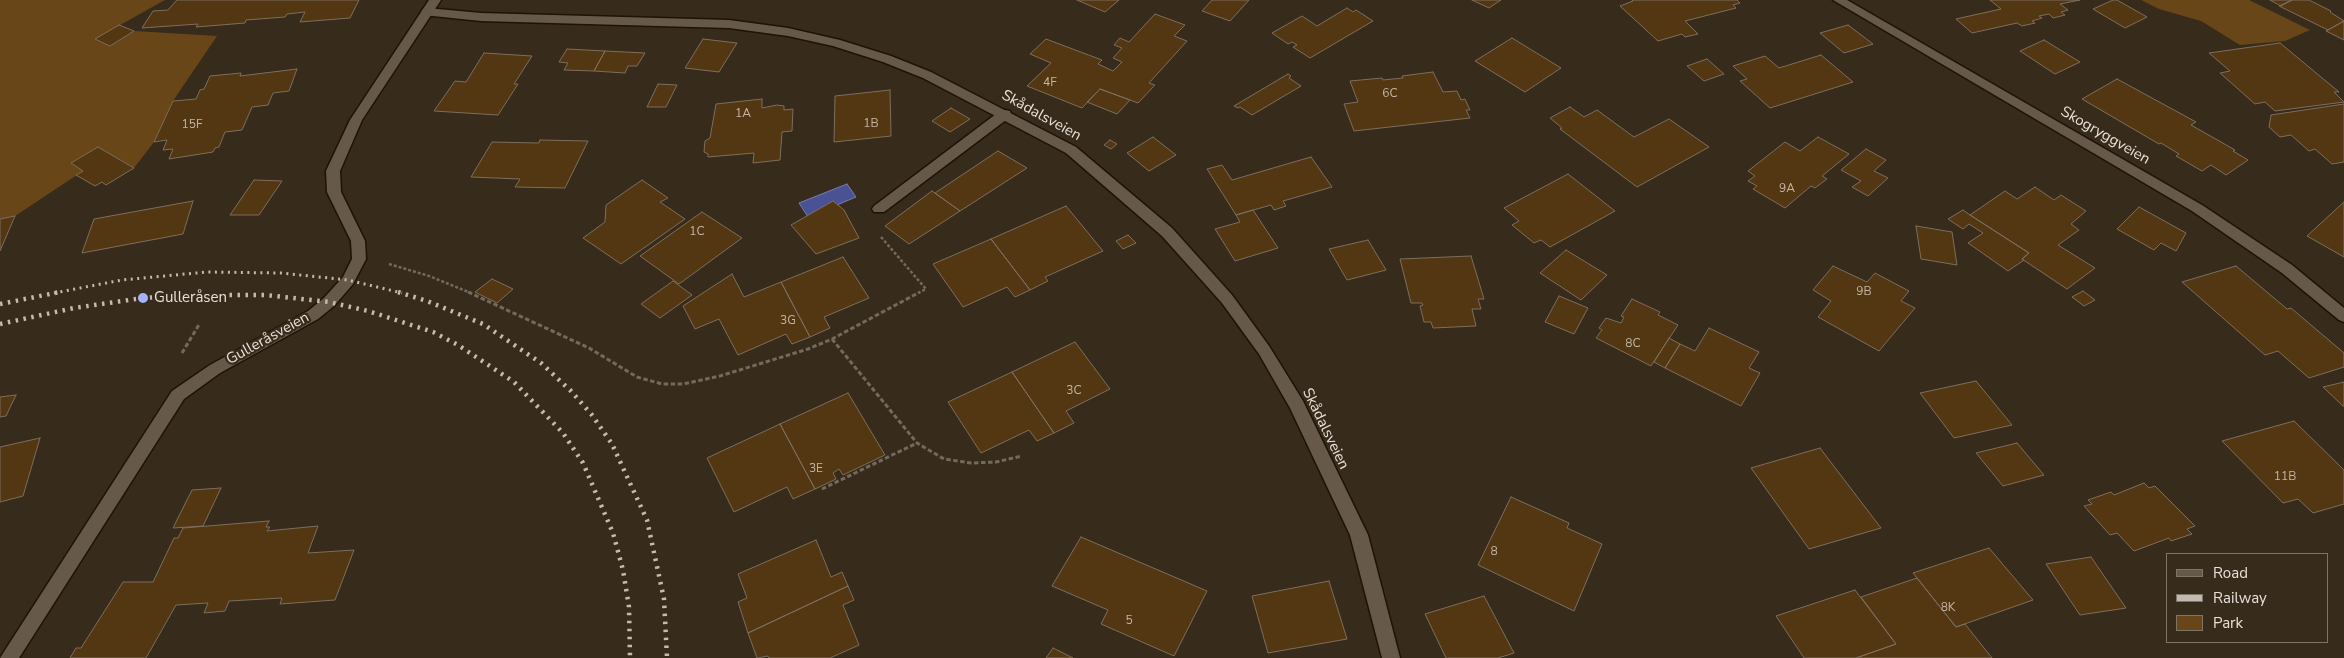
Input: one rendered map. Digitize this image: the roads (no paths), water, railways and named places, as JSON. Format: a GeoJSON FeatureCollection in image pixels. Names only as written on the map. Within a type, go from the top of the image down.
{"type":"FeatureCollection","features":[{"type":"Feature","properties":{"kind":"street","name":"Skogryggveien"},"geometry":{"type":"LineString","coordinates":[[1838,0],[2197,208],[2286,270],[2344,316]]}},
{"type":"Feature","properties":{"kind":"street","name":"Skådalsveien"},"geometry":{"type":"LineString","coordinates":[[431,6],[481,17],[729,24],[788,32],[836,43],[887,59],[928,76],[1005,114],[1071,150],[1167,232],[1226,299],[1264,350],[1297,405],[1358,535],[1392,658]]}},
{"type":"Feature","properties":{"kind":"street","name":"Gulleråsveien"},"geometry":{"type":"LineString","coordinates":[[9,658],[178,395],[223,364],[313,315],[329,302],[348,280],[359,259],[358,240],[334,192],[333,170],[356,120],[431,6]]}},
{"type":"Feature","properties":{"kind":"street"},"geometry":{"type":"LineString","coordinates":[[879,209],[1005,114]]}},
{"type":"Feature","properties":{"kind":"water"},"geometry":{"type":"Polygon","coordinates":[[[847,184],[856,197],[808,217],[799,203],[847,184]]]}},
{"type":"Feature","properties":{"kind":"railway"},"geometry":{"type":"LineString","coordinates":[[54,293],[122,280],[207,272],[281,273],[348,280],[399,292]]}},
{"type":"Feature","properties":{"kind":"railway"},"geometry":{"type":"LineString","coordinates":[[0,304],[60,292]]}},
{"type":"Feature","properties":{"kind":"railway"},"geometry":{"type":"LineString","coordinates":[[399,292],[427,301],[483,324],[541,363],[571,391],[592,415],[612,444],[647,520],[664,599],[667,658]]}},
{"type":"Feature","properties":{"kind":"railway"},"geometry":{"type":"LineString","coordinates":[[0,324],[74,308],[143,298],[191,295],[266,295],[329,302],[368,311],[433,332],[458,345],[514,382],[563,433],[583,463],[613,533],[623,570],[629,607],[630,658]]}},
{"type":"Feature","properties":{"kind":"place","name":"Gulleråsen"},"geometry":{"type":"Point","coordinates":[143,298]}}]}
